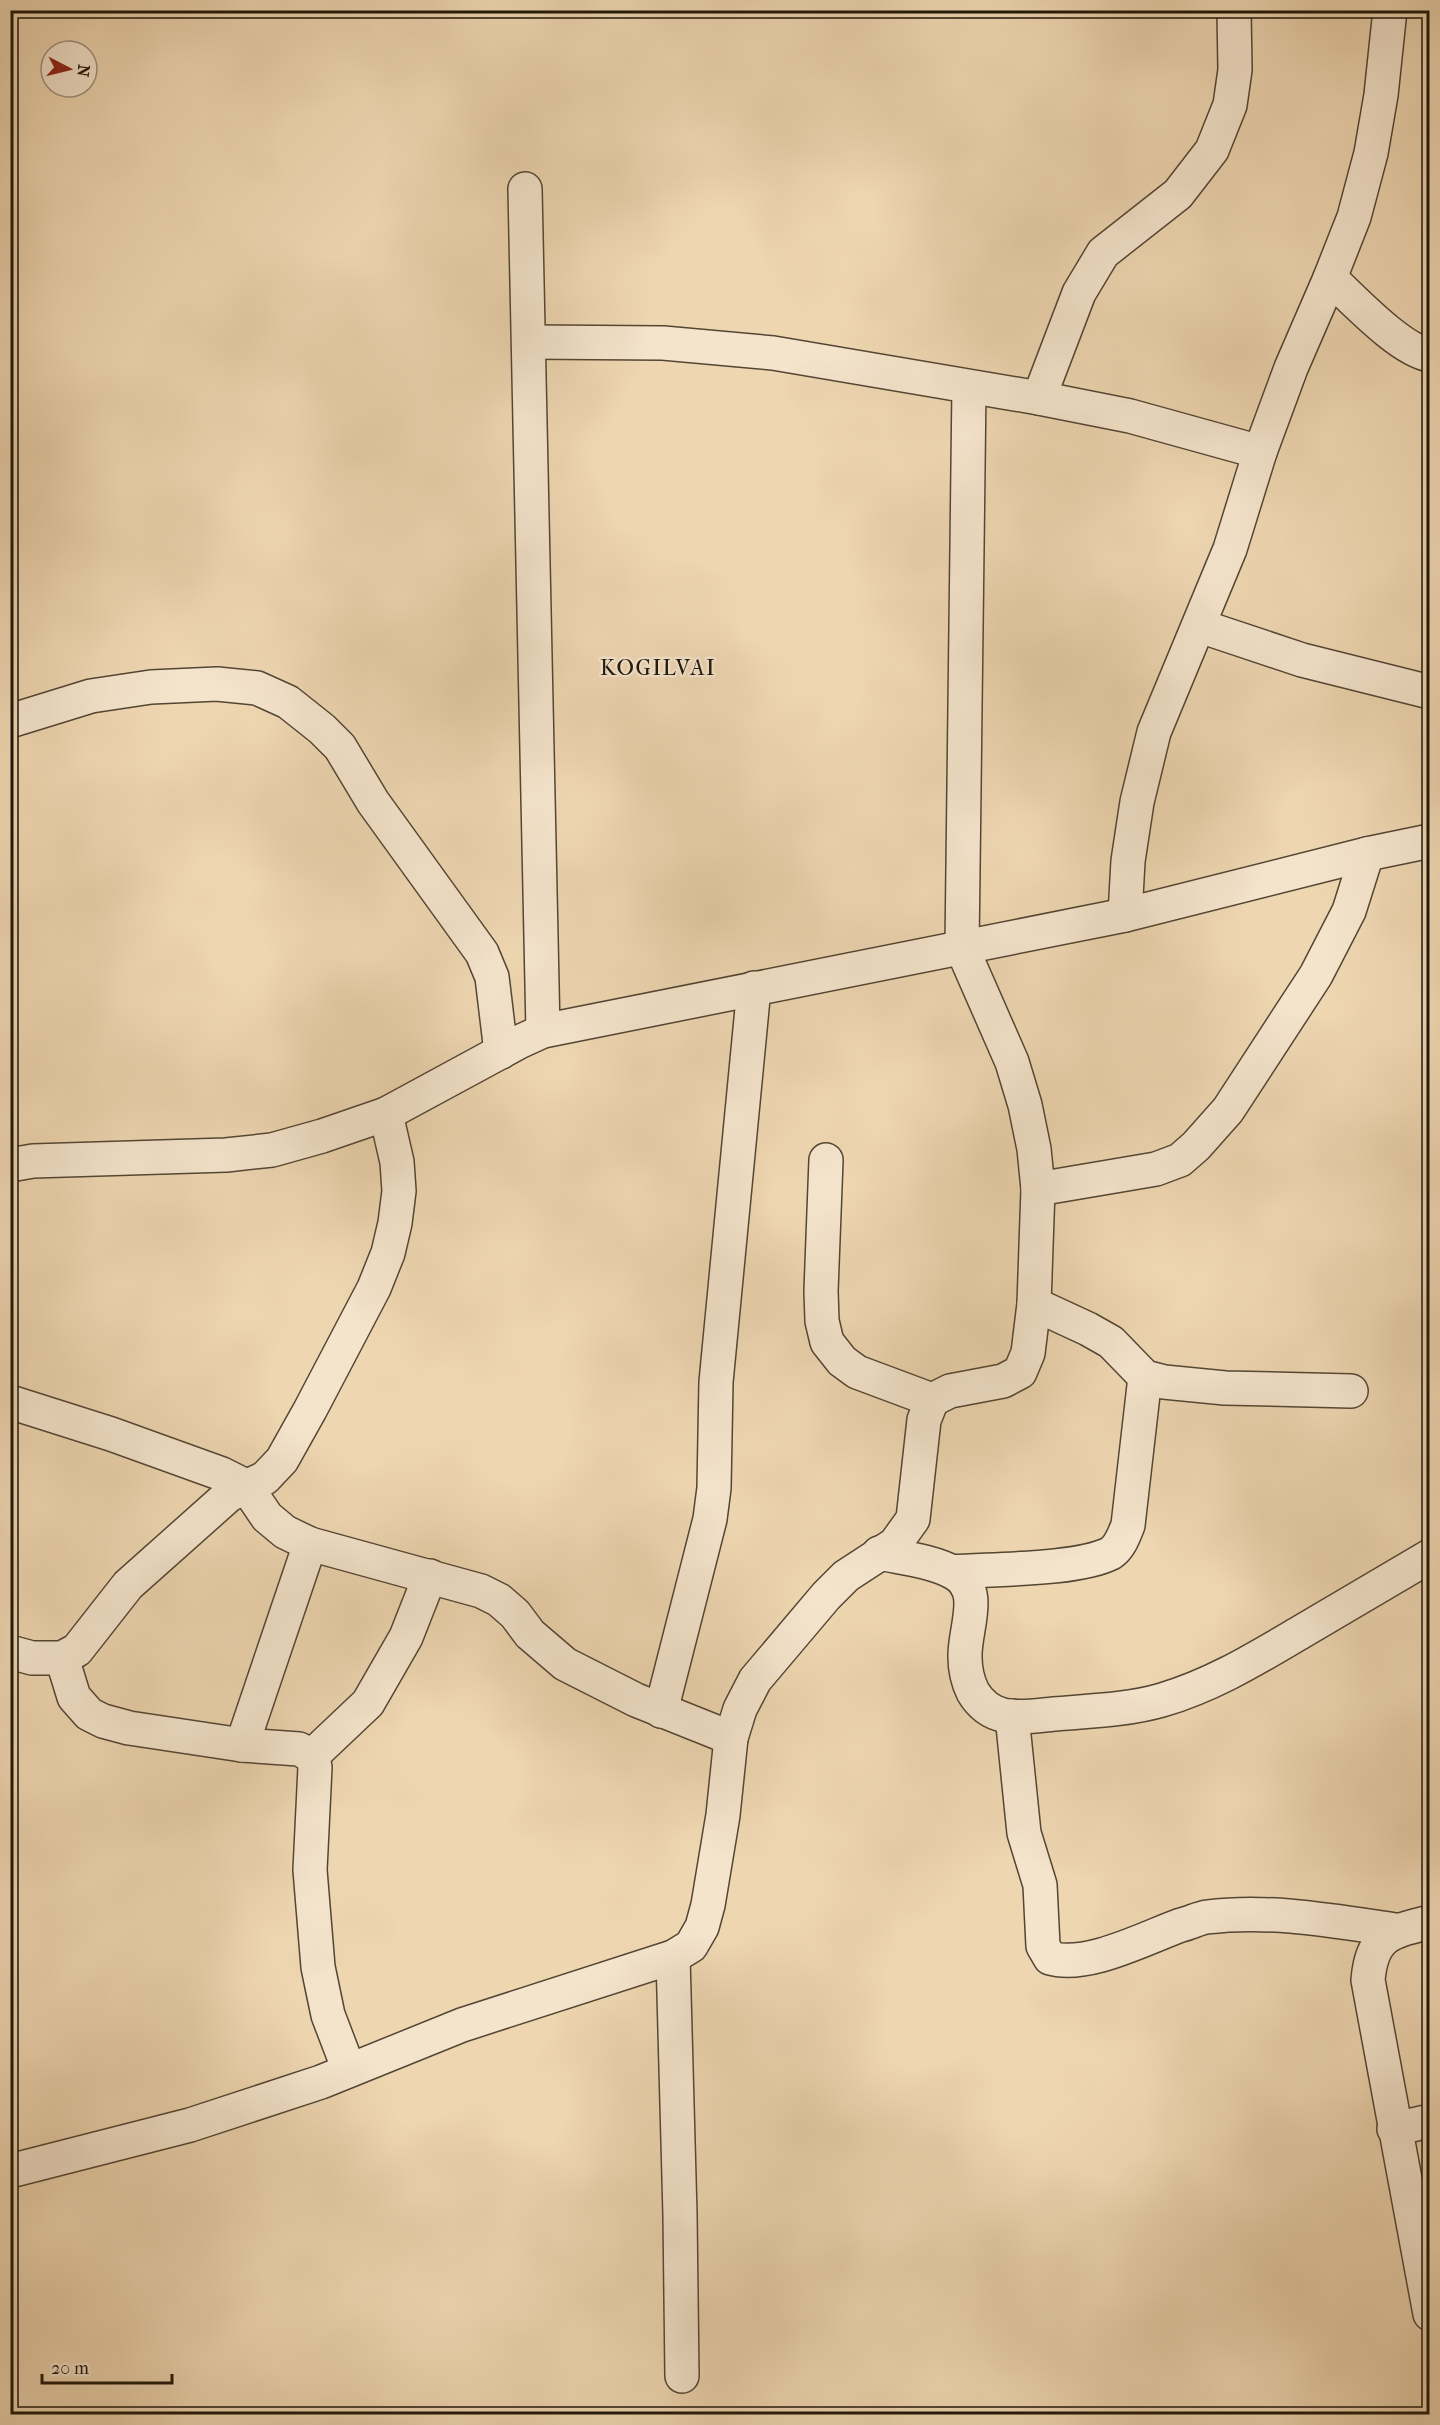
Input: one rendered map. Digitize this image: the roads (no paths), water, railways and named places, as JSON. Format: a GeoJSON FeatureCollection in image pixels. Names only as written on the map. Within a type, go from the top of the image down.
{"type":"FeatureCollection","features":[{"type":"Feature","properties":{"kind":"street"},"geometry":{"type":"LineString","coordinates":[[1039,398],[1079,293],[1103,253],[1178,194],[1212,150],[1230,105],[1233,81],[1234,10]]}},
{"type":"Feature","properties":{"kind":"street"},"geometry":{"type":"LineString","coordinates":[[1125,915],[1128,861],[1137,802],[1151,744],[1230,549],[1260,452],[1303,339],[1354,217],[1371,153],[1381,95],[1390,10]]}},
{"type":"Feature","properties":{"kind":"street"},"geometry":{"type":"LineString","coordinates":[[525,189],[543,1031]]}},
{"type":"Feature","properties":{"kind":"street"},"geometry":{"type":"LineString","coordinates":[[1330,278],[1400,342],[1417,353],[1430,355]]}},
{"type":"Feature","properties":{"kind":"street"},"geometry":{"type":"LineString","coordinates":[[529,342],[663,343],[773,353],[1039,398],[1130,416],[1260,452]]}},
{"type":"Feature","properties":{"kind":"street"},"geometry":{"type":"LineString","coordinates":[[10,2170],[190,2126],[321,2082],[462,2025],[673,1957],[691,1946],[702,1927],[708,1905],[723,1815],[731,1738],[740,1710],[755,1680],[826,1596],[846,1576],[895,1544],[913,1519],[924,1420],[932,1400],[950,1391],[1003,1381],[1020,1372],[1028,1353],[1034,1304],[1038,1190],[1034,1149],[1025,1105],[1012,1062],[962,948],[969,387]]}},
{"type":"Feature","properties":{"kind":"street"},"geometry":{"type":"LineString","coordinates":[[1200,626],[1302,660],[1430,692]]}},
{"type":"Feature","properties":{"kind":"street"},"geometry":{"type":"LineString","coordinates":[[10,721],[91,696],[151,687],[217,684],[257,688],[288,702],[322,729],[340,747],[373,802],[482,953],[492,977],[501,1052]]}},
{"type":"Feature","properties":{"kind":"street"},"geometry":{"type":"LineString","coordinates":[[10,1165],[33,1161],[226,1155],[272,1150],[386,1114],[543,1031],[1125,915],[1368,854],[1430,841]]}},
{"type":"Feature","properties":{"kind":"street"},"geometry":{"type":"LineString","coordinates":[[1038,1190],[1156,1169],[1180,1160],[1196,1146],[1228,1110],[1316,975],[1349,911],[1368,854]]}},
{"type":"Feature","properties":{"kind":"street"},"geometry":{"type":"LineString","coordinates":[[661,1711],[710,1519],[714,1488],[716,1382],[754,988]]}},
{"type":"Feature","properties":{"kind":"street"},"geometry":{"type":"LineString","coordinates":[[10,1652],[32,1658],[62,1658],[77,1650],[128,1585],[229,1495],[265,1478],[282,1460],[374,1288],[388,1253],[399,1191],[397,1162],[386,1114]]}},
{"type":"Feature","properties":{"kind":"street"},"geometry":{"type":"LineString","coordinates":[[826,1160],[821,1291],[822,1321],[827,1342],[842,1361],[857,1372],[932,1400]]}},
{"type":"Feature","properties":{"kind":"street"},"geometry":{"type":"LineString","coordinates":[[1034,1304],[1111,1342],[1145,1377],[1164,1382],[1225,1388],[1351,1391]]}},
{"type":"Feature","properties":{"kind":"street"},"geometry":{"type":"LineString","coordinates":[[879,1553],[953,1572],[1050,1565],[1088,1560],[1112,1552],[1121,1542],[1128,1526],[1145,1377]]}},
{"type":"Feature","properties":{"kind":"street"},"geometry":{"type":"LineString","coordinates":[[10,1402],[111,1434],[222,1474],[246,1486],[267,1517],[285,1532],[310,1544],[470,1587],[499,1600],[530,1634],[565,1664],[661,1711],[731,1738]]}},
{"type":"Feature","properties":{"kind":"street"},"geometry":{"type":"LineString","coordinates":[[242,1745],[310,1544]]}},
{"type":"Feature","properties":{"kind":"street"},"geometry":{"type":"LineString","coordinates":[[953,1572],[964,1580],[969,1590],[970,1614],[965,1656],[972,1690],[987,1709],[997,1715],[1012,1716],[1119,1708],[1162,1700],[1226,1677],[1430,1556]]}},
{"type":"Feature","properties":{"kind":"street"},"geometry":{"type":"LineString","coordinates":[[312,1756],[368,1703],[406,1636],[430,1576]]}},
{"type":"Feature","properties":{"kind":"street"},"geometry":{"type":"LineString","coordinates":[[62,1658],[74,1697],[89,1714],[103,1721],[129,1728],[242,1745],[299,1749],[312,1756],[315,1767],[310,1870],[318,1966],[328,2015],[350,2070]]}},
{"type":"Feature","properties":{"kind":"street"},"geometry":{"type":"LineString","coordinates":[[1012,1716],[1024,1833],[1040,1886],[1043,1946],[1050,1958],[1058,1961],[1093,1959],[1206,1917],[1258,1915],[1317,1918],[1395,1930],[1430,1922]]}},
{"type":"Feature","properties":{"kind":"street"},"geometry":{"type":"LineString","coordinates":[[1395,1930],[1375,1947],[1368,1980],[1430,2314]]}},
{"type":"Feature","properties":{"kind":"street"},"geometry":{"type":"LineString","coordinates":[[673,1957],[682,2376]]}},
{"type":"Feature","properties":{"kind":"street"},"geometry":{"type":"LineString","coordinates":[[1394,2129],[1430,2121]]}},
{"type":"Feature","properties":{"kind":"district","name":"KOGILVAI"},"geometry":{"type":"Point","coordinates":[658,668]}}]}
